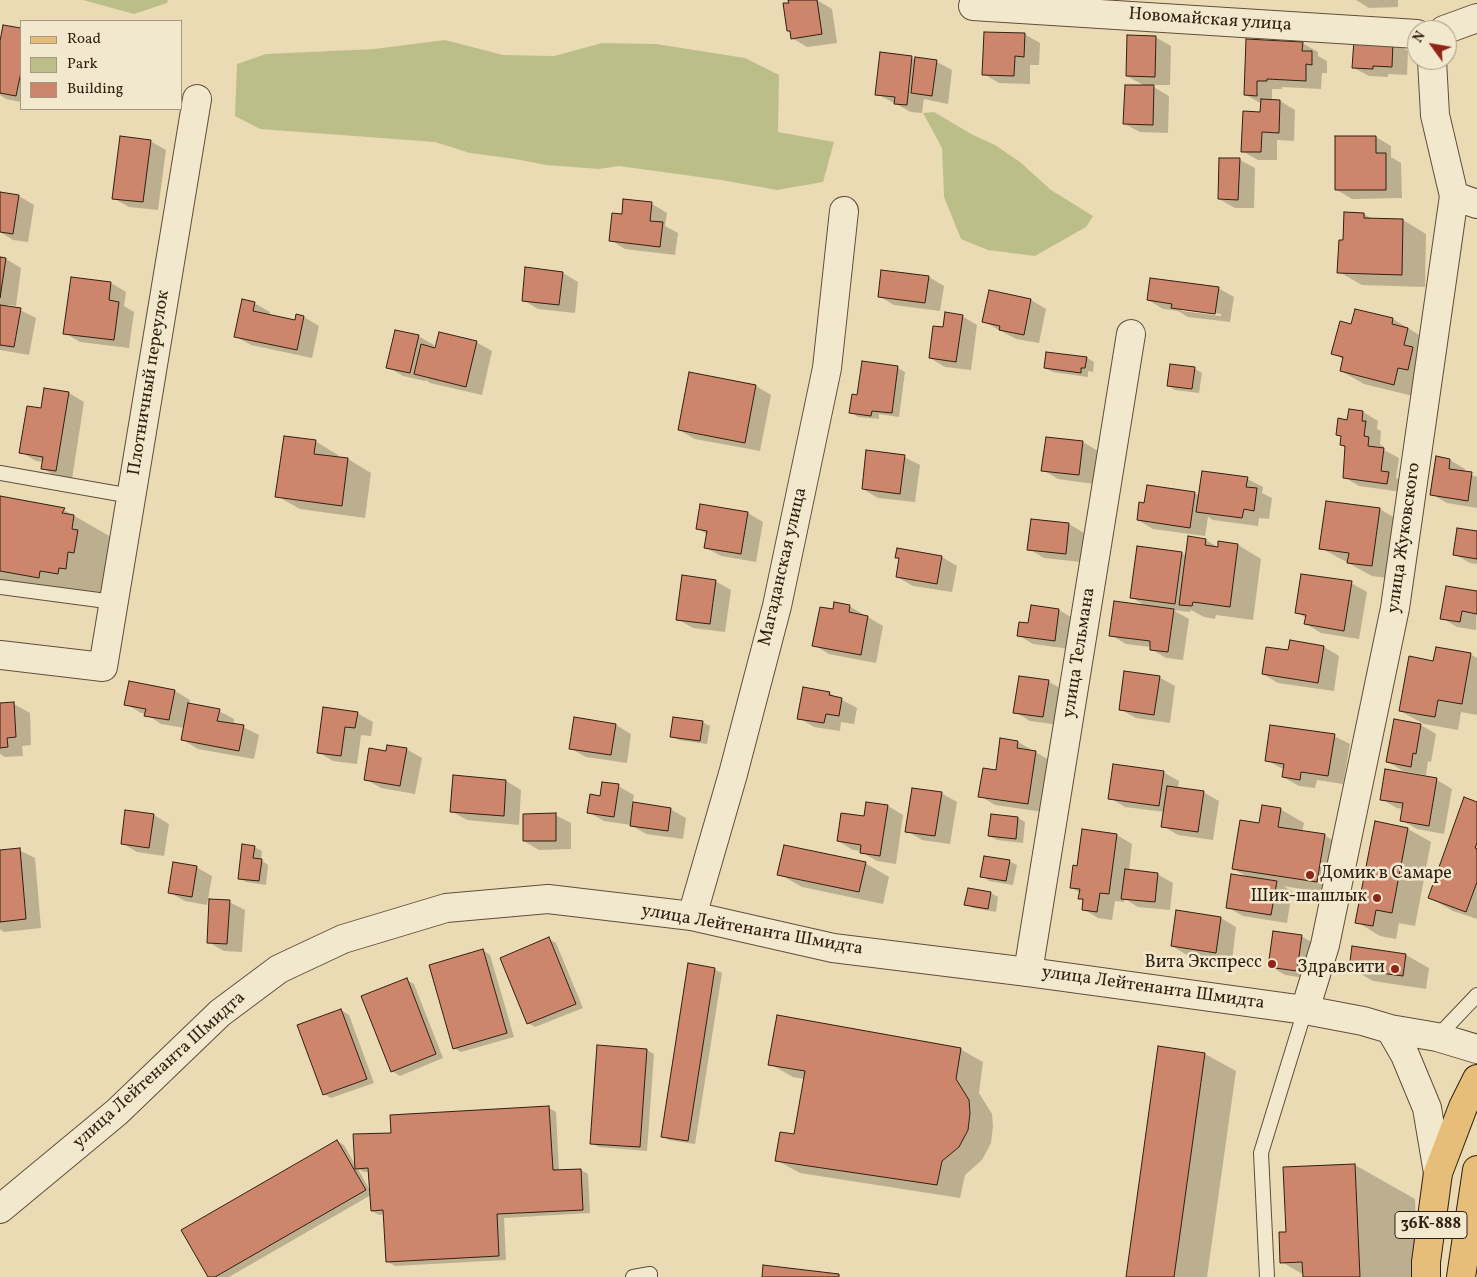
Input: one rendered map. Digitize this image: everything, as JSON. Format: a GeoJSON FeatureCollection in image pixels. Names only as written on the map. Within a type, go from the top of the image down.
{"type":"FeatureCollection","features":[{"type":"Feature","properties":{"kind":"main road","name":"36К-888"},"geometry":{"type":"LineString","coordinates":[[1426,1277],[1426,1262],[1438,1173],[1463,1106],[1477,1080]]}},
{"type":"Feature","properties":{"kind":"main road"},"geometry":{"type":"LineString","coordinates":[[1461,1277],[1477,1170]]}},
{"type":"Feature","properties":{"kind":"street","name":"Новомайская улица"},"geometry":{"type":"LineString","coordinates":[[973,6],[1407,33]]}},
{"type":"Feature","properties":{"kind":"street"},"geometry":{"type":"LineString","coordinates":[[1457,25],[1477,18]]}},
{"type":"Feature","properties":{"kind":"street","name":"улица Жуковского"},"geometry":{"type":"LineString","coordinates":[[1305,1010],[1325,945],[1395,608],[1465,200],[1435,115],[1433,70]]}},
{"type":"Feature","properties":{"kind":"street","name":"Плотничный переулок"},"geometry":{"type":"LineString","coordinates":[[0,655],[103,667],[197,100]]}},
{"type":"Feature","properties":{"kind":"street","name":"Магаданская улица"},"geometry":{"type":"LineString","coordinates":[[692,916],[733,774],[777,606],[827,368],[844,211]]}},
{"type":"Feature","properties":{"kind":"street","name":"улица Тельмана"},"geometry":{"type":"LineString","coordinates":[[1028,972],[1131,334]]}},
{"type":"Feature","properties":{"kind":"street","name":"улица Лейтенанта Шмидта"},"geometry":{"type":"LineString","coordinates":[[0,1209],[117,1112],[220,1013],[279,969],[343,939],[446,908],[548,899],[692,916],[833,948],[1028,972],[1305,1010],[1363,1021],[1390,1029],[1437,1037],[1477,1049]]}},
{"type":"Feature","properties":{"kind":"street"},"geometry":{"type":"LineString","coordinates":[[1390,1029],[1405,1056],[1427,1108],[1438,1173]]}},
{"type":"Feature","properties":{"kind":"lane"},"geometry":{"type":"LineString","coordinates":[[0,473],[132,496]]}},
{"type":"Feature","properties":{"kind":"lane"},"geometry":{"type":"LineString","coordinates":[[0,587],[114,602]]}},
{"type":"Feature","properties":{"kind":"lane"},"geometry":{"type":"LineString","coordinates":[[1437,1037],[1477,995]]}},
{"type":"Feature","properties":{"kind":"lane"},"geometry":{"type":"LineString","coordinates":[[1268,1277],[1261,1153],[1305,1010]]}},
{"type":"Feature","properties":{"kind":"lane"},"geometry":{"type":"LineString","coordinates":[[633,1277],[650,1274],[650,1277]]}},
{"type":"Feature","properties":{"kind":"green space"},"geometry":{"type":"Polygon","coordinates":[[[83,0],[168,0],[167,3],[134,14],[83,0]]]}},
{"type":"Feature","properties":{"kind":"green space"},"geometry":{"type":"Polygon","coordinates":[[[445,40],[503,55],[554,56],[602,43],[656,44],[745,58],[779,75],[778,132],[834,142],[823,182],[777,190],[619,166],[599,169],[546,165],[470,153],[435,142],[260,129],[235,116],[237,64],[266,54],[374,49],[445,40]]]}},
{"type":"Feature","properties":{"kind":"green space"},"geometry":{"type":"Polygon","coordinates":[[[934,112],[973,135],[995,145],[1020,162],[1051,190],[1093,216],[1086,227],[1035,256],[988,250],[961,239],[944,197],[942,148],[923,113],[934,112]]]}},
{"type":"Feature","properties":{"kind":"building"},"geometry":{"type":"Polygon","coordinates":[[[788,0],[817,0],[822,34],[791,39],[790,31],[787,31],[783,3],[789,3],[788,0]]]}},
{"type":"Feature","properties":{"kind":"building"},"geometry":{"type":"Polygon","coordinates":[[[3,25],[20,28],[20,77],[16,96],[0,93],[0,41],[3,25]]]}},
{"type":"Feature","properties":{"kind":"building"},"geometry":{"type":"Polygon","coordinates":[[[984,32],[1025,33],[1024,57],[1015,56],[1014,76],[982,75],[984,32]]]}},
{"type":"Feature","properties":{"kind":"building"},"geometry":{"type":"Polygon","coordinates":[[[1127,35],[1156,36],[1155,77],[1126,76],[1127,35]]]}},
{"type":"Feature","properties":{"kind":"building"},"geometry":{"type":"Polygon","coordinates":[[[1246,39],[1303,42],[1302,51],[1312,51],[1312,65],[1306,64],[1306,81],[1267,79],[1267,81],[1257,81],[1257,96],[1244,95],[1246,39]]]}},
{"type":"Feature","properties":{"kind":"building"},"geometry":{"type":"Polygon","coordinates":[[[1354,40],[1393,41],[1392,67],[1373,66],[1373,69],[1352,68],[1354,40]]]}},
{"type":"Feature","properties":{"kind":"building"},"geometry":{"type":"Polygon","coordinates":[[[880,52],[912,56],[907,105],[894,104],[895,97],[875,95],[880,52]]]}},
{"type":"Feature","properties":{"kind":"building"},"geometry":{"type":"Polygon","coordinates":[[[915,57],[937,60],[932,96],[911,93],[915,57]]]}},
{"type":"Feature","properties":{"kind":"building"},"geometry":{"type":"Polygon","coordinates":[[[1125,85],[1154,85],[1153,125],[1123,124],[1125,85]]]}},
{"type":"Feature","properties":{"kind":"building"},"geometry":{"type":"Polygon","coordinates":[[[1261,99],[1280,100],[1279,133],[1262,132],[1261,152],[1241,152],[1243,111],[1260,112],[1261,99]]]}},
{"type":"Feature","properties":{"kind":"building"},"geometry":{"type":"Polygon","coordinates":[[[120,136],[151,140],[143,202],[112,199],[120,136]]]}},
{"type":"Feature","properties":{"kind":"building"},"geometry":{"type":"Polygon","coordinates":[[[1335,136],[1376,136],[1376,153],[1386,153],[1386,190],[1335,190],[1335,136]]]}},
{"type":"Feature","properties":{"kind":"building"},"geometry":{"type":"Polygon","coordinates":[[[1219,158],[1240,158],[1238,200],[1218,199],[1219,158]]]}},
{"type":"Feature","properties":{"kind":"building"},"geometry":{"type":"Polygon","coordinates":[[[0,192],[19,195],[13,234],[0,232],[0,192]]]}},
{"type":"Feature","properties":{"kind":"building"},"geometry":{"type":"Polygon","coordinates":[[[623,199],[652,202],[650,221],[663,222],[660,247],[609,241],[612,213],[622,214],[623,199]]]}},
{"type":"Feature","properties":{"kind":"building"},"geometry":{"type":"Polygon","coordinates":[[[1344,212],[1364,213],[1364,218],[1403,219],[1402,275],[1337,273],[1339,240],[1343,240],[1344,212]]]}},
{"type":"Feature","properties":{"kind":"building"},"geometry":{"type":"Polygon","coordinates":[[[0,257],[6,258],[0,298],[0,257]]]}},
{"type":"Feature","properties":{"kind":"building"},"geometry":{"type":"Polygon","coordinates":[[[525,267],[563,272],[559,305],[522,301],[525,267]]]}},
{"type":"Feature","properties":{"kind":"building"},"geometry":{"type":"Polygon","coordinates":[[[881,270],[929,276],[925,303],[878,297],[881,270]]]}},
{"type":"Feature","properties":{"kind":"building"},"geometry":{"type":"Polygon","coordinates":[[[71,277],[111,282],[109,300],[119,302],[114,340],[63,334],[71,277]]]}},
{"type":"Feature","properties":{"kind":"building"},"geometry":{"type":"Polygon","coordinates":[[[1150,278],[1219,287],[1215,314],[1171,308],[1172,304],[1147,300],[1150,278]]]}},
{"type":"Feature","properties":{"kind":"building"},"geometry":{"type":"Polygon","coordinates":[[[989,290],[1031,299],[1024,335],[999,330],[1000,326],[982,322],[989,290]]]}},
{"type":"Feature","properties":{"kind":"building"},"geometry":{"type":"Polygon","coordinates":[[[242,299],[255,302],[253,311],[295,320],[296,314],[304,316],[297,350],[234,337],[242,299]]]}},
{"type":"Feature","properties":{"kind":"building"},"geometry":{"type":"Polygon","coordinates":[[[0,305],[21,308],[14,347],[0,345],[0,305]]]}},
{"type":"Feature","properties":{"kind":"building"},"geometry":{"type":"Polygon","coordinates":[[[1355,309],[1393,318],[1392,324],[1408,328],[1404,345],[1413,347],[1408,370],[1398,368],[1394,385],[1340,371],[1343,357],[1331,354],[1340,321],[1351,324],[1355,309]]]}},
{"type":"Feature","properties":{"kind":"building"},"geometry":{"type":"Polygon","coordinates":[[[945,312],[963,315],[956,362],[929,358],[933,326],[943,327],[945,312]]]}},
{"type":"Feature","properties":{"kind":"building"},"geometry":{"type":"Polygon","coordinates":[[[395,330],[419,335],[410,373],[386,368],[395,330]]]}},
{"type":"Feature","properties":{"kind":"building"},"geometry":{"type":"Polygon","coordinates":[[[439,332],[477,341],[466,387],[414,374],[421,344],[435,348],[439,332]]]}},
{"type":"Feature","properties":{"kind":"building"},"geometry":{"type":"Polygon","coordinates":[[[1046,352],[1087,357],[1085,368],[1081,368],[1081,373],[1044,368],[1046,352]]]}},
{"type":"Feature","properties":{"kind":"building"},"geometry":{"type":"Polygon","coordinates":[[[862,361],[898,366],[892,413],[872,411],[871,416],[849,413],[852,394],[857,395],[862,361]]]}},
{"type":"Feature","properties":{"kind":"building"},"geometry":{"type":"Polygon","coordinates":[[[1170,364],[1195,367],[1192,389],[1167,386],[1170,364]]]}},
{"type":"Feature","properties":{"kind":"building"},"geometry":{"type":"Polygon","coordinates":[[[689,372],[756,385],[745,443],[678,430],[689,372]]]}},
{"type":"Feature","properties":{"kind":"building"},"geometry":{"type":"Polygon","coordinates":[[[44,388],[69,392],[56,471],[41,469],[43,457],[19,453],[27,406],[41,408],[44,388]]]}},
{"type":"Feature","properties":{"kind":"building"},"geometry":{"type":"Polygon","coordinates":[[[1349,409],[1363,411],[1362,421],[1366,421],[1364,436],[1369,437],[1368,446],[1384,448],[1381,471],[1389,472],[1387,484],[1343,478],[1345,446],[1340,445],[1341,436],[1336,435],[1338,418],[1347,420],[1349,409]]]}},
{"type":"Feature","properties":{"kind":"building"},"geometry":{"type":"Polygon","coordinates":[[[284,436],[316,440],[314,454],[348,458],[342,506],[275,497],[284,436]]]}},
{"type":"Feature","properties":{"kind":"building"},"geometry":{"type":"Polygon","coordinates":[[[1046,437],[1083,441],[1079,475],[1041,471],[1046,437]]]}},
{"type":"Feature","properties":{"kind":"building"},"geometry":{"type":"Polygon","coordinates":[[[866,450],[905,455],[900,494],[862,489],[866,450]]]}},
{"type":"Feature","properties":{"kind":"building"},"geometry":{"type":"Polygon","coordinates":[[[1436,456],[1450,459],[1449,469],[1472,472],[1468,501],[1430,495],[1436,456]]]}},
{"type":"Feature","properties":{"kind":"building"},"geometry":{"type":"Polygon","coordinates":[[[1202,471],[1248,477],[1246,487],[1257,488],[1254,511],[1244,509],[1242,518],[1196,512],[1202,471]]]}},
{"type":"Feature","properties":{"kind":"building"},"geometry":{"type":"Polygon","coordinates":[[[1147,485],[1195,492],[1190,528],[1137,520],[1139,502],[1144,503],[1147,485]]]}},
{"type":"Feature","properties":{"kind":"building"},"geometry":{"type":"Polygon","coordinates":[[[0,496],[65,508],[62,513],[74,515],[72,529],[78,530],[74,553],[68,552],[66,569],[59,568],[58,574],[40,571],[39,578],[0,571],[0,496]]]}},
{"type":"Feature","properties":{"kind":"building"},"geometry":{"type":"Polygon","coordinates":[[[1326,501],[1380,508],[1372,566],[1347,563],[1349,553],[1319,549],[1326,501]]]}},
{"type":"Feature","properties":{"kind":"building"},"geometry":{"type":"Polygon","coordinates":[[[700,504],[748,512],[741,554],[704,548],[707,531],[696,529],[700,504]]]}},
{"type":"Feature","properties":{"kind":"building"},"geometry":{"type":"Polygon","coordinates":[[[1031,519],[1069,523],[1066,554],[1027,550],[1031,519]]]}},
{"type":"Feature","properties":{"kind":"building"},"geometry":{"type":"Polygon","coordinates":[[[1457,528],[1477,531],[1477,559],[1453,555],[1457,528]]]}},
{"type":"Feature","properties":{"kind":"building"},"geometry":{"type":"Polygon","coordinates":[[[1188,536],[1206,539],[1205,545],[1218,547],[1218,541],[1238,544],[1230,607],[1193,602],[1192,606],[1179,605],[1188,536]]]}},
{"type":"Feature","properties":{"kind":"building"},"geometry":{"type":"Polygon","coordinates":[[[1137,546],[1182,552],[1175,604],[1130,598],[1137,546]]]}},
{"type":"Feature","properties":{"kind":"building"},"geometry":{"type":"Polygon","coordinates":[[[897,548],[942,556],[937,584],[896,577],[899,558],[895,558],[897,548]]]}},
{"type":"Feature","properties":{"kind":"building"},"geometry":{"type":"Polygon","coordinates":[[[1301,574],[1352,581],[1344,631],[1304,624],[1306,615],[1295,613],[1301,574]]]}},
{"type":"Feature","properties":{"kind":"building"},"geometry":{"type":"Polygon","coordinates":[[[682,575],[716,580],[710,624],[676,620],[682,575]]]}},
{"type":"Feature","properties":{"kind":"building"},"geometry":{"type":"Polygon","coordinates":[[[1446,586],[1477,591],[1477,614],[1462,611],[1460,622],[1440,619],[1446,586]]]}},
{"type":"Feature","properties":{"kind":"building"},"geometry":{"type":"Polygon","coordinates":[[[1114,601],[1174,609],[1168,652],[1150,650],[1150,641],[1109,636],[1114,601]]]}},
{"type":"Feature","properties":{"kind":"building"},"geometry":{"type":"Polygon","coordinates":[[[834,602],[850,605],[849,612],[868,616],[861,655],[812,646],[820,607],[833,609],[834,602]]]}},
{"type":"Feature","properties":{"kind":"building"},"geometry":{"type":"Polygon","coordinates":[[[1031,605],[1059,609],[1055,641],[1017,636],[1019,622],[1028,623],[1031,605]]]}},
{"type":"Feature","properties":{"kind":"building"},"geometry":{"type":"Polygon","coordinates":[[[1290,640],[1324,646],[1318,683],[1262,674],[1266,647],[1288,650],[1290,640]]]}},
{"type":"Feature","properties":{"kind":"building"},"geometry":{"type":"Polygon","coordinates":[[[1436,647],[1471,653],[1462,704],[1438,700],[1435,717],[1399,711],[1409,656],[1433,661],[1436,647]]]}},
{"type":"Feature","properties":{"kind":"building"},"geometry":{"type":"Polygon","coordinates":[[[1124,671],[1160,676],[1154,715],[1119,710],[1124,671]]]}},
{"type":"Feature","properties":{"kind":"building"},"geometry":{"type":"Polygon","coordinates":[[[1019,676],[1049,680],[1043,717],[1013,713],[1019,676]]]}},
{"type":"Feature","properties":{"kind":"building"},"geometry":{"type":"Polygon","coordinates":[[[129,681],[175,690],[169,720],[144,716],[146,709],[124,705],[129,681]]]}},
{"type":"Feature","properties":{"kind":"building"},"geometry":{"type":"Polygon","coordinates":[[[803,687],[830,692],[829,695],[842,698],[839,716],[826,714],[824,723],[797,719],[803,687]]]}},
{"type":"Feature","properties":{"kind":"building"},"geometry":{"type":"Polygon","coordinates":[[[14,702],[16,737],[7,738],[8,747],[0,748],[0,703],[14,702]]]}},
{"type":"Feature","properties":{"kind":"building"},"geometry":{"type":"Polygon","coordinates":[[[188,703],[220,709],[217,721],[244,725],[239,751],[181,740],[188,703]]]}},
{"type":"Feature","properties":{"kind":"building"},"geometry":{"type":"Polygon","coordinates":[[[323,707],[358,712],[355,728],[345,727],[341,756],[317,753],[323,707]]]}},
{"type":"Feature","properties":{"kind":"building"},"geometry":{"type":"Polygon","coordinates":[[[574,717],[616,724],[611,755],[569,749],[574,717]]]}},
{"type":"Feature","properties":{"kind":"building"},"geometry":{"type":"Polygon","coordinates":[[[673,717],[703,721],[700,741],[670,737],[673,717]]]}},
{"type":"Feature","properties":{"kind":"building"},"geometry":{"type":"Polygon","coordinates":[[[1394,719],[1421,724],[1416,754],[1413,753],[1411,767],[1386,762],[1394,719]]]}},
{"type":"Feature","properties":{"kind":"building"},"geometry":{"type":"Polygon","coordinates":[[[1270,725],[1335,734],[1328,776],[1301,772],[1300,780],[1282,777],[1284,764],[1265,761],[1270,725]]]}},
{"type":"Feature","properties":{"kind":"building"},"geometry":{"type":"Polygon","coordinates":[[[1000,738],[1018,741],[1017,748],[1036,751],[1028,804],[978,797],[983,768],[996,770],[1000,738]]]}},
{"type":"Feature","properties":{"kind":"building"},"geometry":{"type":"Polygon","coordinates":[[[387,745],[407,748],[400,786],[364,780],[369,748],[386,751],[387,745]]]}},
{"type":"Feature","properties":{"kind":"building"},"geometry":{"type":"Polygon","coordinates":[[[1113,764],[1164,771],[1159,806],[1108,799],[1113,764]]]}},
{"type":"Feature","properties":{"kind":"building"},"geometry":{"type":"Polygon","coordinates":[[[1385,769],[1437,778],[1429,826],[1400,821],[1403,803],[1380,800],[1385,769]]]}},
{"type":"Feature","properties":{"kind":"building"},"geometry":{"type":"Polygon","coordinates":[[[453,775],[506,780],[504,816],[450,812],[453,775]]]}},
{"type":"Feature","properties":{"kind":"building"},"geometry":{"type":"Polygon","coordinates":[[[602,782],[619,784],[614,817],[587,813],[590,794],[600,796],[602,782]]]}},
{"type":"Feature","properties":{"kind":"building"},"geometry":{"type":"Polygon","coordinates":[[[1167,786],[1204,791],[1198,832],[1161,827],[1167,786]]]}},
{"type":"Feature","properties":{"kind":"building"},"geometry":{"type":"Polygon","coordinates":[[[912,788],[942,792],[935,836],[905,832],[912,788]]]}},
{"type":"Feature","properties":{"kind":"building"},"geometry":{"type":"Polygon","coordinates":[[[1464,797],[1477,802],[1477,843],[1475,848],[1477,849],[1477,882],[1466,912],[1428,898],[1464,797]]]}},
{"type":"Feature","properties":{"kind":"building"},"geometry":{"type":"Polygon","coordinates":[[[633,802],[671,808],[668,831],[630,826],[633,802]]]}},
{"type":"Feature","properties":{"kind":"building"},"geometry":{"type":"Polygon","coordinates":[[[866,802],[888,805],[880,856],[860,853],[861,845],[837,841],[841,813],[864,816],[866,802]]]}},
{"type":"Feature","properties":{"kind":"building"},"geometry":{"type":"Polygon","coordinates":[[[1262,805],[1281,808],[1278,827],[1325,834],[1317,882],[1232,869],[1240,820],[1259,823],[1262,805]]]}},
{"type":"Feature","properties":{"kind":"building"},"geometry":{"type":"Polygon","coordinates":[[[125,810],[154,814],[149,848],[121,844],[125,810]]]}},
{"type":"Feature","properties":{"kind":"building"},"geometry":{"type":"Polygon","coordinates":[[[556,813],[556,841],[523,841],[523,814],[556,813]]]}},
{"type":"Feature","properties":{"kind":"building"},"geometry":{"type":"Polygon","coordinates":[[[991,814],[1018,817],[1016,839],[988,836],[991,814]]]}},
{"type":"Feature","properties":{"kind":"building"},"geometry":{"type":"Polygon","coordinates":[[[1375,821],[1408,828],[1392,913],[1376,910],[1373,926],[1355,923],[1375,821]]]}},
{"type":"Feature","properties":{"kind":"building"},"geometry":{"type":"Polygon","coordinates":[[[1082,829],[1117,834],[1109,894],[1100,893],[1097,912],[1082,910],[1083,899],[1078,899],[1080,889],[1070,888],[1073,865],[1077,866],[1082,829]]]}},
{"type":"Feature","properties":{"kind":"building"},"geometry":{"type":"Polygon","coordinates":[[[242,844],[255,846],[253,858],[262,859],[259,881],[238,879],[242,844]]]}},
{"type":"Feature","properties":{"kind":"building"},"geometry":{"type":"Polygon","coordinates":[[[784,845],[866,862],[859,892],[777,875],[784,845]]]}},
{"type":"Feature","properties":{"kind":"building"},"geometry":{"type":"Polygon","coordinates":[[[20,848],[26,919],[0,922],[0,850],[20,848]]]}},
{"type":"Feature","properties":{"kind":"building"},"geometry":{"type":"Polygon","coordinates":[[[984,856],[1010,860],[1006,881],[980,877],[984,856]]]}},
{"type":"Feature","properties":{"kind":"building"},"geometry":{"type":"Polygon","coordinates":[[[173,862],[197,866],[192,897],[168,893],[173,862]]]}},
{"type":"Feature","properties":{"kind":"building"},"geometry":{"type":"Polygon","coordinates":[[[1125,869],[1158,873],[1155,902],[1121,899],[1125,869]]]}},
{"type":"Feature","properties":{"kind":"building"},"geometry":{"type":"Polygon","coordinates":[[[1231,874],[1277,881],[1271,915],[1226,908],[1231,874]]]}},
{"type":"Feature","properties":{"kind":"building"},"geometry":{"type":"Polygon","coordinates":[[[968,888],[991,892],[988,909],[964,905],[968,888]]]}},
{"type":"Feature","properties":{"kind":"building"},"geometry":{"type":"Polygon","coordinates":[[[209,899],[230,900],[227,944],[207,943],[209,899]]]}},
{"type":"Feature","properties":{"kind":"building"},"geometry":{"type":"Polygon","coordinates":[[[1176,910],[1221,917],[1216,953],[1171,946],[1176,910]]]}},
{"type":"Feature","properties":{"kind":"building"},"geometry":{"type":"Polygon","coordinates":[[[1273,931],[1302,935],[1297,971],[1268,967],[1273,931]]]}},
{"type":"Feature","properties":{"kind":"building"},"geometry":{"type":"Polygon","coordinates":[[[549,937],[576,1004],[527,1024],[500,958],[549,937]]]}},
{"type":"Feature","properties":{"kind":"building"},"geometry":{"type":"Polygon","coordinates":[[[1352,946],[1406,954],[1403,976],[1349,969],[1352,946]]]}},
{"type":"Feature","properties":{"kind":"building"},"geometry":{"type":"Polygon","coordinates":[[[483,949],[507,1033],[453,1049],[429,965],[483,949]]]}},
{"type":"Feature","properties":{"kind":"building"},"geometry":{"type":"Polygon","coordinates":[[[688,963],[715,968],[688,1141],[661,1137],[688,963]]]}},
{"type":"Feature","properties":{"kind":"building"},"geometry":{"type":"Polygon","coordinates":[[[407,978],[436,1054],[391,1072],[361,996],[407,978]]]}},
{"type":"Feature","properties":{"kind":"building"},"geometry":{"type":"Polygon","coordinates":[[[341,1009],[367,1079],[323,1095],[297,1025],[341,1009]]]}},
{"type":"Feature","properties":{"kind":"building"},"geometry":{"type":"Polygon","coordinates":[[[777,1015],[961,1048],[956,1079],[969,1100],[968,1130],[959,1147],[942,1161],[937,1185],[775,1161],[780,1132],[794,1134],[805,1071],[768,1065],[777,1015]]]}},
{"type":"Feature","properties":{"kind":"building"},"geometry":{"type":"Polygon","coordinates":[[[597,1045],[647,1049],[640,1147],[590,1144],[597,1045]]]}},
{"type":"Feature","properties":{"kind":"building"},"geometry":{"type":"Polygon","coordinates":[[[1158,1046],[1205,1053],[1174,1277],[1126,1277],[1158,1046]]]}},
{"type":"Feature","properties":{"kind":"building"},"geometry":{"type":"Polygon","coordinates":[[[549,1106],[553,1170],[581,1169],[583,1210],[497,1214],[499,1256],[386,1262],[383,1210],[371,1211],[368,1168],[355,1169],[353,1134],[391,1133],[390,1115],[549,1106]]]}},
{"type":"Feature","properties":{"kind":"building"},"geometry":{"type":"Polygon","coordinates":[[[337,1140],[366,1190],[215,1277],[208,1277],[181,1230],[337,1140]]]}},
{"type":"Feature","properties":{"kind":"building"},"geometry":{"type":"Polygon","coordinates":[[[1355,1164],[1360,1277],[1303,1277],[1302,1262],[1280,1263],[1279,1232],[1286,1232],[1283,1167],[1355,1164]]]}},
{"type":"Feature","properties":{"kind":"building"},"geometry":{"type":"Polygon","coordinates":[[[763,1265],[839,1274],[839,1277],[762,1277],[763,1265]]]}},
{"type":"Feature","properties":{"kind":"place","name":"Домик в Самаре"},"geometry":{"type":"Point","coordinates":[1310,875]}},
{"type":"Feature","properties":{"kind":"place","name":"Шик-шашлык"},"geometry":{"type":"Point","coordinates":[1377,898]}},
{"type":"Feature","properties":{"kind":"place","name":"Вита Экспресс"},"geometry":{"type":"Point","coordinates":[1272,964]}},
{"type":"Feature","properties":{"kind":"place","name":"Здравсити"},"geometry":{"type":"Point","coordinates":[1395,969]}}]}
